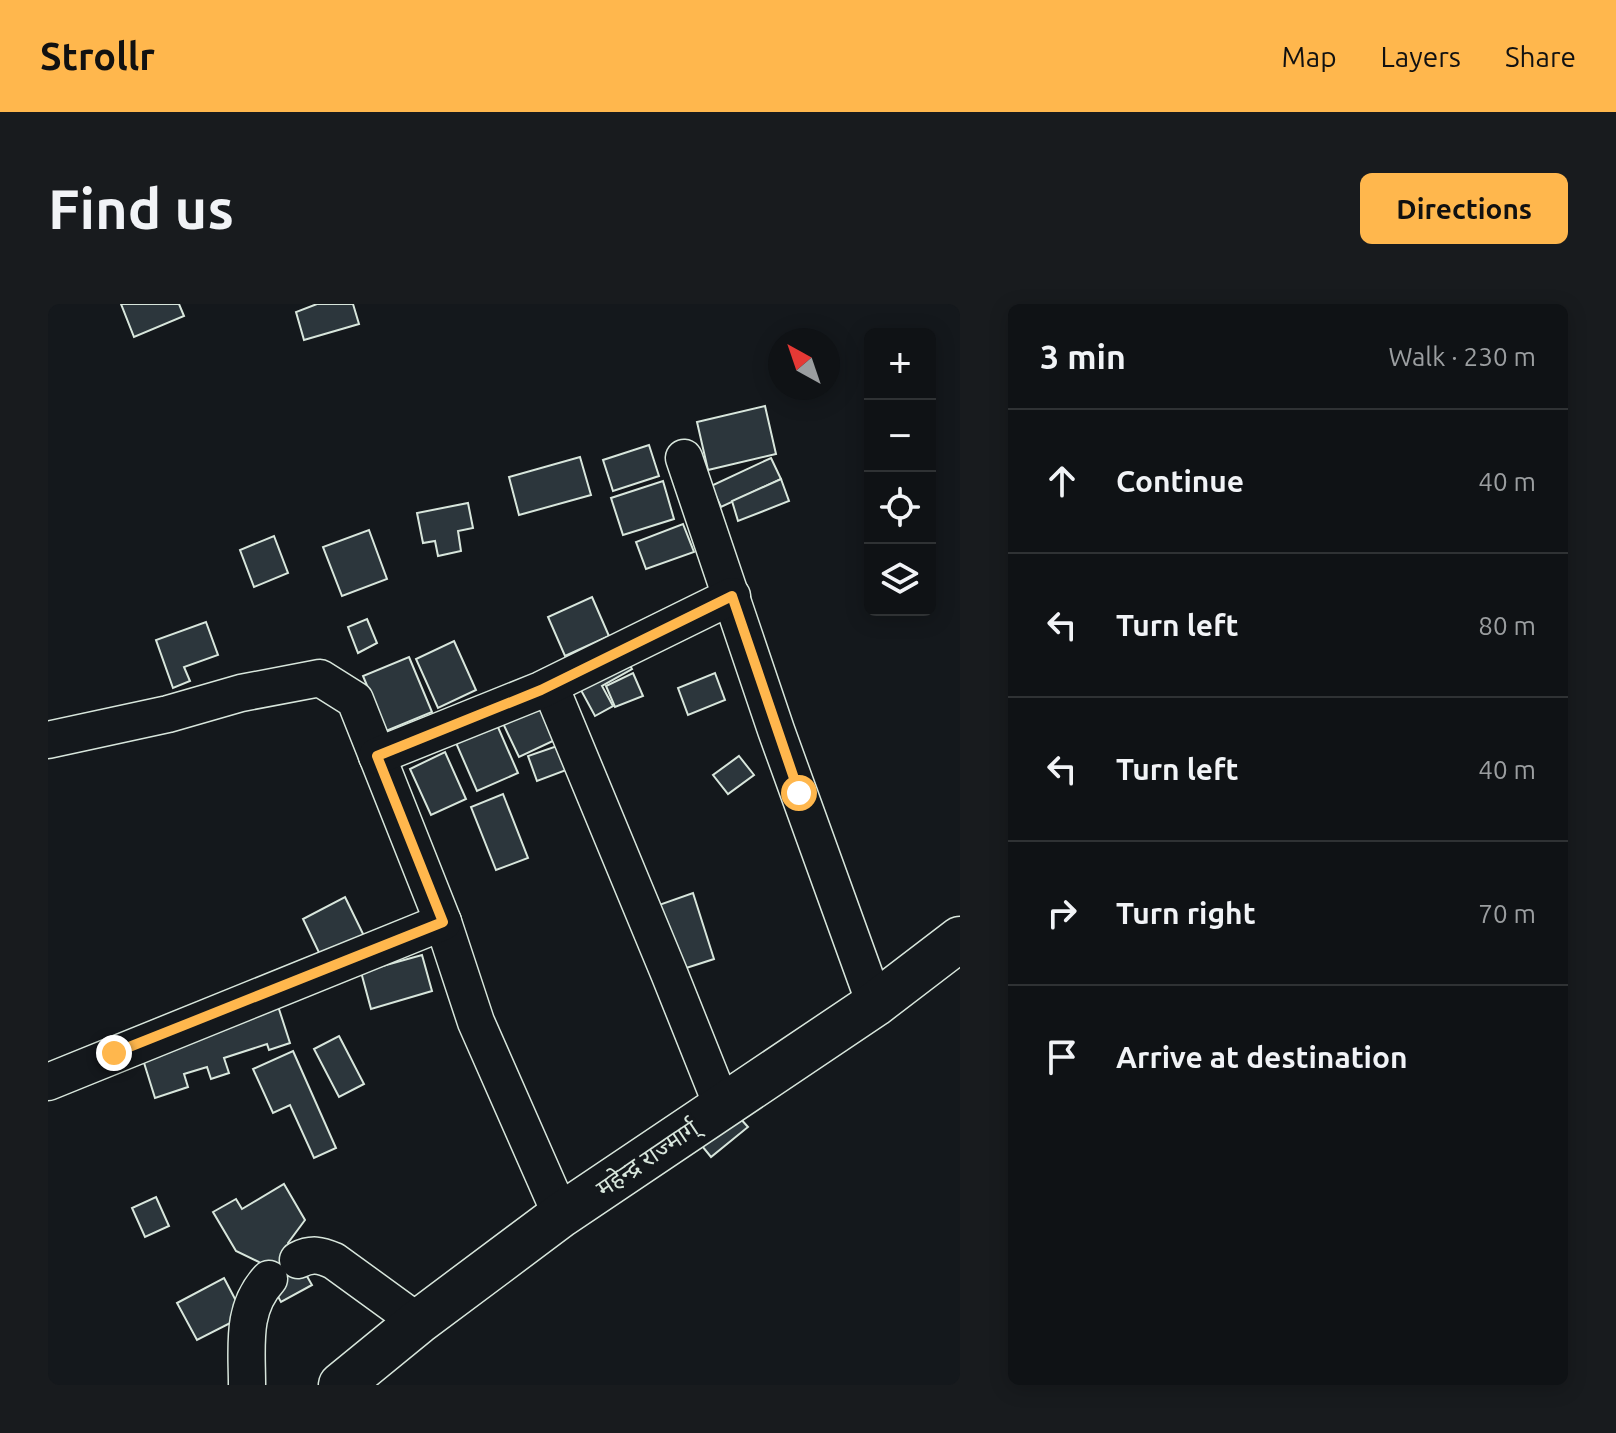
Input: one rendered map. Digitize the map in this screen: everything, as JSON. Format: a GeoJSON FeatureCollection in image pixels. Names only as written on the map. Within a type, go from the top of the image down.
{"type":"FeatureCollection","features":[{"type":"Feature","properties":{"kind":"highway","name":"महेन्द्र राज्मार्ग्"},"geometry":{"type":"LineString","coordinates":[[341,1385],[418,1322],[561,1215],[875,1004],[960,939]]}},
{"type":"Feature","properties":{"kind":"street"},"geometry":{"type":"LineString","coordinates":[[684,458],[776,730],[875,1004]]}},
{"type":"Feature","properties":{"kind":"street"},"geometry":{"type":"LineString","coordinates":[[377,756],[550,686],[732,596]]}},
{"type":"Feature","properties":{"kind":"street"},"geometry":{"type":"LineString","coordinates":[[48,740],[168,714],[241,693],[320,678],[355,700],[443,922],[476,1022],[561,1215]]}},
{"type":"Feature","properties":{"kind":"street"},"geometry":{"type":"LineString","coordinates":[[550,686],[723,1108]]}},
{"type":"Feature","properties":{"kind":"street"},"geometry":{"type":"LineString","coordinates":[[48,1082],[443,922]]}},
{"type":"Feature","properties":{"kind":"street"},"geometry":{"type":"LineString","coordinates":[[247,1385],[247,1335],[256,1293],[283,1270],[309,1255],[320,1255],[334,1261],[418,1322]]}},
{"type":"Feature","properties":{"kind":"building"},"geometry":{"type":"Polygon","coordinates":[[[121,304],[179,304],[184,316],[134,337],[121,304]]]}},
{"type":"Feature","properties":{"kind":"building"},"geometry":{"type":"Polygon","coordinates":[[[317,304],[353,304],[359,324],[304,340],[296,312],[317,304]]]}},
{"type":"Feature","properties":{"kind":"building"},"geometry":{"type":"Polygon","coordinates":[[[765,406],[776,454],[708,470],[697,422],[765,406]]]}},
{"type":"Feature","properties":{"kind":"building"},"geometry":{"type":"Polygon","coordinates":[[[649,445],[659,476],[613,491],[603,460],[649,445]]]}},
{"type":"Feature","properties":{"kind":"building"},"geometry":{"type":"Polygon","coordinates":[[[580,457],[591,495],[519,515],[509,477],[580,457]]]}},
{"type":"Feature","properties":{"kind":"building"},"geometry":{"type":"Polygon","coordinates":[[[771,458],[781,479],[721,507],[711,486],[771,458]]]}},
{"type":"Feature","properties":{"kind":"building"},"geometry":{"type":"Polygon","coordinates":[[[781,479],[789,501],[738,521],[732,501],[781,479]]]}},
{"type":"Feature","properties":{"kind":"building"},"geometry":{"type":"Polygon","coordinates":[[[663,481],[674,519],[623,535],[611,498],[663,481]]]}},
{"type":"Feature","properties":{"kind":"building"},"geometry":{"type":"Polygon","coordinates":[[[468,503],[473,528],[458,531],[461,551],[438,556],[435,541],[423,543],[417,513],[468,503]]]}},
{"type":"Feature","properties":{"kind":"building"},"geometry":{"type":"Polygon","coordinates":[[[683,524],[694,552],[646,569],[636,542],[683,524]]]}},
{"type":"Feature","properties":{"kind":"building"},"geometry":{"type":"Polygon","coordinates":[[[369,530],[387,579],[342,596],[323,547],[369,530]]]}},
{"type":"Feature","properties":{"kind":"building"},"geometry":{"type":"Polygon","coordinates":[[[274,536],[288,573],[254,587],[240,550],[274,536]]]}},
{"type":"Feature","properties":{"kind":"building"},"geometry":{"type":"Polygon","coordinates":[[[592,597],[609,636],[565,656],[548,617],[592,597]]]}},
{"type":"Feature","properties":{"kind":"building"},"geometry":{"type":"Polygon","coordinates":[[[367,619],[377,643],[358,653],[348,627],[367,619]]]}},
{"type":"Feature","properties":{"kind":"building"},"geometry":{"type":"Polygon","coordinates":[[[206,622],[218,655],[184,667],[190,681],[173,688],[156,640],[206,622]]]}},
{"type":"Feature","properties":{"kind":"building"},"geometry":{"type":"Polygon","coordinates":[[[454,641],[476,690],[438,708],[416,659],[454,641]]]}},
{"type":"Feature","properties":{"kind":"building"},"geometry":{"type":"Polygon","coordinates":[[[624,654],[632,669],[602,686],[613,706],[595,716],[576,681],[624,654]]]}},
{"type":"Feature","properties":{"kind":"building"},"geometry":{"type":"Polygon","coordinates":[[[409,657],[432,712],[386,731],[363,676],[409,657]]]}},
{"type":"Feature","properties":{"kind":"building"},"geometry":{"type":"Polygon","coordinates":[[[633,673],[643,696],[615,707],[606,686],[633,673]]]}},
{"type":"Feature","properties":{"kind":"building"},"geometry":{"type":"Polygon","coordinates":[[[715,673],[725,700],[688,715],[678,688],[715,673]]]}},
{"type":"Feature","properties":{"kind":"building"},"geometry":{"type":"Polygon","coordinates":[[[536,700],[555,740],[519,757],[500,717],[536,700]]]}},
{"type":"Feature","properties":{"kind":"building"},"geometry":{"type":"Polygon","coordinates":[[[494,718],[518,773],[477,791],[453,736],[494,718]]]}},
{"type":"Feature","properties":{"kind":"building"},"geometry":{"type":"Polygon","coordinates":[[[560,745],[569,769],[537,781],[528,756],[560,745]]]}},
{"type":"Feature","properties":{"kind":"building"},"geometry":{"type":"Polygon","coordinates":[[[445,752],[466,799],[431,815],[410,769],[445,752]]]}},
{"type":"Feature","properties":{"kind":"building"},"geometry":{"type":"Polygon","coordinates":[[[739,756],[754,775],[728,794],[713,775],[739,756]]]}},
{"type":"Feature","properties":{"kind":"building"},"geometry":{"type":"Polygon","coordinates":[[[503,794],[528,858],[496,870],[471,807],[503,794]]]}},
{"type":"Feature","properties":{"kind":"building"},"geometry":{"type":"Polygon","coordinates":[[[693,893],[714,959],[677,971],[656,906],[693,893]]]}},
{"type":"Feature","properties":{"kind":"building"},"geometry":{"type":"Polygon","coordinates":[[[345,897],[366,940],[323,961],[303,919],[345,897]]]}},
{"type":"Feature","properties":{"kind":"building"},"geometry":{"type":"Polygon","coordinates":[[[422,955],[432,991],[371,1009],[361,972],[422,955]]]}},
{"type":"Feature","properties":{"kind":"building"},"geometry":{"type":"Polygon","coordinates":[[[278,1006],[290,1043],[269,1050],[267,1044],[224,1058],[229,1073],[211,1079],[207,1067],[184,1074],[188,1087],[155,1098],[140,1050],[278,1006]]]}},
{"type":"Feature","properties":{"kind":"building"},"geometry":{"type":"Polygon","coordinates":[[[339,1036],[364,1084],[339,1097],[314,1049],[339,1036]]]}},
{"type":"Feature","properties":{"kind":"building"},"geometry":{"type":"Polygon","coordinates":[[[293,1051],[336,1148],[314,1158],[290,1105],[273,1113],[253,1069],[293,1051]]]}},
{"type":"Feature","properties":{"kind":"building"},"geometry":{"type":"Polygon","coordinates":[[[739,1117],[748,1127],[711,1157],[702,1146],[739,1117]]]}},
{"type":"Feature","properties":{"kind":"building"},"geometry":{"type":"Polygon","coordinates":[[[284,1184],[305,1220],[288,1243],[312,1285],[281,1302],[259,1262],[236,1251],[213,1212],[236,1199],[242,1209],[284,1184]]]}},
{"type":"Feature","properties":{"kind":"building"},"geometry":{"type":"Polygon","coordinates":[[[156,1197],[169,1226],[145,1237],[132,1208],[156,1197]]]}},
{"type":"Feature","properties":{"kind":"building"},"geometry":{"type":"Polygon","coordinates":[[[224,1278],[244,1316],[197,1340],[177,1303],[224,1278]]]}},
{"type":"Feature","properties":{"kind":"route"},"geometry":{"type":"LineString","coordinates":[[114,1053],[443,922],[377,756],[541,690],[732,596],[799,793]]}}]}
